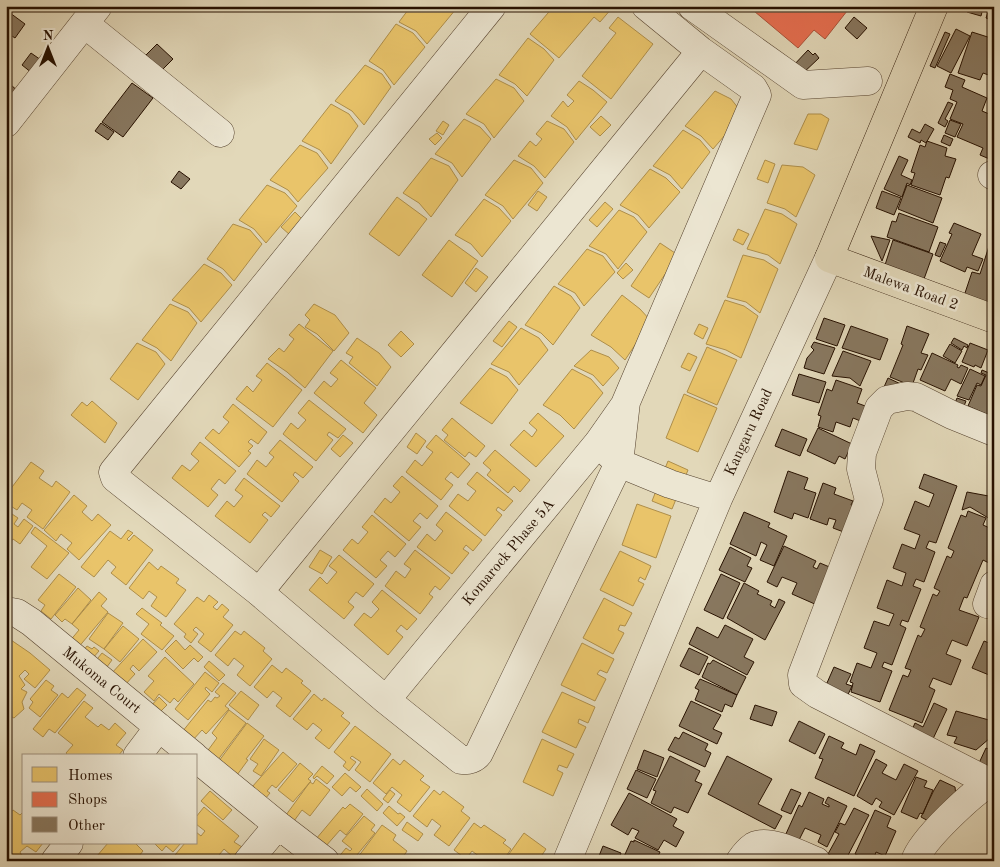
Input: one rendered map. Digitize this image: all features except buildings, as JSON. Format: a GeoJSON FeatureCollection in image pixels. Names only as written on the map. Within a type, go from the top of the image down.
{"type":"FeatureCollection","features":[{"type":"Feature","properties":{"kind":"main road","name":"Kangaru Road"},"geometry":{"type":"LineString","coordinates":[[829,258],[934,6]]}},
{"type":"Feature","properties":{"kind":"main road","name":"Malewa Road 2"},"geometry":{"type":"LineString","coordinates":[[829,258],[994,319]]}},
{"type":"Feature","properties":{"kind":"street"},"geometry":{"type":"LineString","coordinates":[[492,6],[113,472],[115,478],[259,592],[386,700],[461,760],[469,761],[478,755],[619,463],[626,402],[757,95],[753,88],[701,51],[646,6]]}},
{"type":"Feature","properties":{"kind":"street"},"geometry":{"type":"LineString","coordinates":[[692,6],[803,86],[868,81]]}},
{"type":"Feature","properties":{"kind":"street"},"geometry":{"type":"LineString","coordinates":[[6,123],[92,15],[220,133]]}},
{"type":"Feature","properties":{"kind":"street"},"geometry":{"type":"LineString","coordinates":[[259,592],[701,51]]}},
{"type":"Feature","properties":{"kind":"street","name":"Kangaru Road"},"geometry":{"type":"LineString","coordinates":[[567,861],[718,499],[829,258]]}},
{"type":"Feature","properties":{"kind":"street"},"geometry":{"type":"LineString","coordinates":[[914,861],[930,836],[991,781],[817,694],[803,684],[802,675],[869,500],[861,469],[862,453],[879,408],[887,400],[907,396],[916,397],[952,416],[994,432]]}},
{"type":"Feature","properties":{"kind":"street","name":"Komarock Phase 5A"},"geometry":{"type":"LineString","coordinates":[[386,700],[598,443],[626,402]]}},
{"type":"Feature","properties":{"kind":"street"},"geometry":{"type":"LineString","coordinates":[[598,443],[619,463],[670,484],[718,499]]}},
{"type":"Feature","properties":{"kind":"street","name":"Mukoma Court"},"geometry":{"type":"LineString","coordinates":[[6,611],[17,612],[31,622],[191,754]]}},
{"type":"Feature","properties":{"kind":"street"},"geometry":{"type":"LineString","coordinates":[[138,754],[159,727]]}},
{"type":"Feature","properties":{"kind":"street","name":"Mukoma Court"},"geometry":{"type":"LineString","coordinates":[[198,759],[325,861]]}},
{"type":"Feature","properties":{"kind":"street"},"geometry":{"type":"LineString","coordinates":[[248,861],[278,825]]}},
{"type":"Feature","properties":{"kind":"street"},"geometry":{"type":"LineString","coordinates":[[55,861],[68,844]]}},
{"type":"Feature","properties":{"kind":"street"},"geometry":{"type":"LineString","coordinates":[[740,861],[746,852],[755,845],[768,844],[785,848],[816,861]]}}]}
